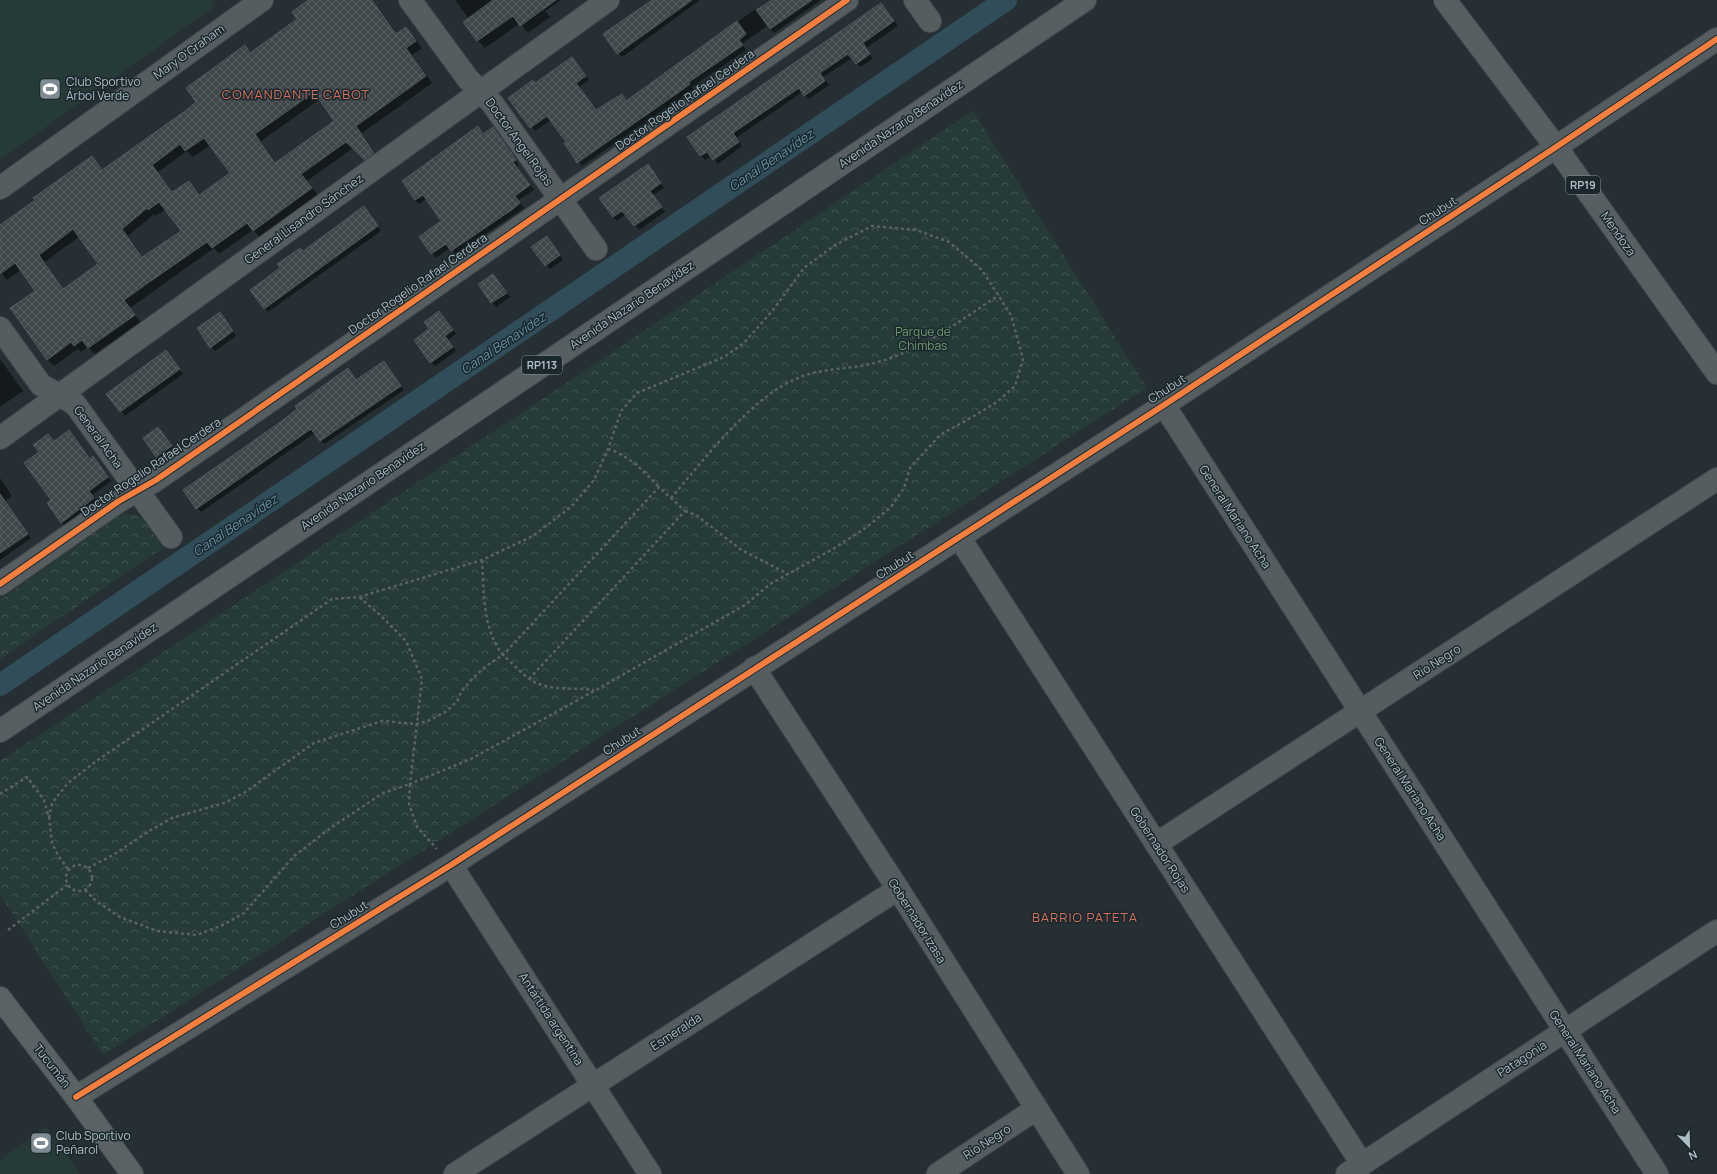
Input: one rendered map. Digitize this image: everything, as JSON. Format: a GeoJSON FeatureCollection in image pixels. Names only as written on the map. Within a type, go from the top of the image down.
{"type":"FeatureCollection","features":[{"type":"Feature","properties":{"kind":"main road","name":"Avenida Nazario Benavídez"},"geometry":{"type":"LineString","coordinates":[[0,731],[1085,0]]}},
{"type":"Feature","properties":{"kind":"main road","name":"Mendoza"},"geometry":{"type":"LineString","coordinates":[[1445,0],[1556,147],[1717,373]]}},
{"type":"Feature","properties":{"kind":"main road","name":"Tucumán"},"geometry":{"type":"LineString","coordinates":[[0,998],[76,1097],[132,1174]]}},
{"type":"Feature","properties":{"kind":"street","name":"Mary O'Graham"},"geometry":{"type":"LineString","coordinates":[[0,188],[262,0]]}},
{"type":"Feature","properties":{"kind":"street","name":"Doctor Angel Rojas"},"geometry":{"type":"LineString","coordinates":[[410,0],[468,79],[492,103],[596,249]]}},
{"type":"Feature","properties":{"kind":"street","name":"General Lisandro Sánchez"},"geometry":{"type":"LineString","coordinates":[[0,438],[608,0]]}},
{"type":"Feature","properties":{"kind":"street","name":"Doctor Rogelio Rafael Cerdera"},"geometry":{"type":"LineString","coordinates":[[0,584],[119,501],[169,471],[848,0]]}},
{"type":"Feature","properties":{"kind":"street"},"geometry":{"type":"LineString","coordinates":[[915,0],[930,20]]}},
{"type":"Feature","properties":{"kind":"street","name":"Chubut"},"geometry":{"type":"LineString","coordinates":[[76,1097],[451,865],[754,668],[1164,405],[1556,147],[1717,39]]}},
{"type":"Feature","properties":{"kind":"street","name":"General Acha"},"geometry":{"type":"LineString","coordinates":[[0,328],[41,385],[75,404],[171,538]]}},
{"type":"Feature","properties":{"kind":"street","name":"General Mariano Acha"},"geometry":{"type":"LineString","coordinates":[[1164,405],[1657,1174]]}},
{"type":"Feature","properties":{"kind":"street","name":"Río Negro"},"geometry":{"type":"LineString","coordinates":[[1156,844],[1717,479]]}},
{"type":"Feature","properties":{"kind":"street","name":"Gobernador Rojas"},"geometry":{"type":"LineString","coordinates":[[959,537],[1156,844],[1354,1169]]}},
{"type":"Feature","properties":{"kind":"street","name":"Gobernador Izasa"},"geometry":{"type":"LineString","coordinates":[[754,668],[898,889],[1036,1110],[1078,1174]]}},
{"type":"Feature","properties":{"kind":"street","name":"Antártida argentina"},"geometry":{"type":"LineString","coordinates":[[451,865],[650,1174]]}},
{"type":"Feature","properties":{"kind":"street","name":"Esmeralda"},"geometry":{"type":"LineString","coordinates":[[455,1174],[898,889]]}},
{"type":"Feature","properties":{"kind":"street","name":"Patagonia"},"geometry":{"type":"LineString","coordinates":[[1354,1169],[1717,931]]}},
{"type":"Feature","properties":{"kind":"street","name":"Río Negro"},"geometry":{"type":"LineString","coordinates":[[938,1174],[1036,1110]]}},
{"type":"Feature","properties":{"kind":"path"},"geometry":{"type":"LineString","coordinates":[[48,818],[52,802],[68,783],[95,762],[332,599],[359,597],[482,560],[533,536],[572,506],[594,480],[608,449],[621,411],[637,394],[724,357],[744,343],[773,310],[804,268],[835,245],[872,226],[916,230],[949,242],[982,270],[1011,315],[1023,359],[1015,386],[997,402],[940,435],[910,468],[904,488],[891,507],[866,527],[832,549],[770,584],[745,605],[471,759],[410,784],[383,793],[332,827],[294,856],[244,913],[223,925],[197,935],[157,931],[120,917],[96,901],[86,890]]}},
{"type":"Feature","properties":{"kind":"path"},"geometry":{"type":"LineString","coordinates":[[671,498],[714,448],[748,412],[775,391],[797,378],[825,370],[878,362],[900,353],[925,342],[999,295]]}},
{"type":"Feature","properties":{"kind":"path"},"geometry":{"type":"LineString","coordinates":[[608,449],[619,452],[646,473],[685,511],[696,515],[740,549],[788,574]]}},
{"type":"Feature","properties":{"kind":"path"},"geometry":{"type":"LineString","coordinates":[[88,868],[93,877],[90,887],[86,890],[75,891],[67,885],[66,880],[69,870],[78,865],[88,868],[113,855],[149,831],[172,818],[224,803],[244,793],[314,743],[382,721],[417,724],[430,720],[447,711],[458,700],[461,692],[473,678],[486,666],[503,655],[660,487]]}},
{"type":"Feature","properties":{"kind":"path"},"geometry":{"type":"LineString","coordinates":[[529,679],[685,511]]}},
{"type":"Feature","properties":{"kind":"path"},"geometry":{"type":"LineString","coordinates":[[482,560],[484,597],[488,621],[495,645],[503,655],[529,679],[538,683],[559,688],[596,690]]}},
{"type":"Feature","properties":{"kind":"path"},"geometry":{"type":"LineString","coordinates":[[359,597],[380,615],[406,641],[422,679],[409,804],[418,827],[451,865]]}},
{"type":"Feature","properties":{"kind":"path"},"geometry":{"type":"LineString","coordinates":[[0,794],[27,777],[44,800],[52,843],[59,857],[69,870]]}},
{"type":"Feature","properties":{"kind":"path"},"geometry":{"type":"LineString","coordinates":[[8,930],[67,885]]}},
{"type":"Feature","properties":{"kind":"green space","name":"Club Sportivo Árbol Verde"},"geometry":{"type":"Polygon","coordinates":[[[0,0],[214,0],[211,9],[0,160],[0,0]]]}},
{"type":"Feature","properties":{"kind":"green space","name":"Parque de Chimbas"},"geometry":{"type":"Polygon","coordinates":[[[973,111],[1147,388],[103,1055],[0,894],[0,761],[973,111]]]}},
{"type":"Feature","properties":{"kind":"green space"},"geometry":{"type":"Polygon","coordinates":[[[123,513],[141,517],[163,548],[0,659],[0,600],[123,513]]]}},
{"type":"Feature","properties":{"kind":"green space","name":"Club Sportivo Peñarol"},"geometry":{"type":"Polygon","coordinates":[[[46,1127],[80,1174],[0,1174],[0,1160],[46,1127]]]}},
{"type":"Feature","properties":{"kind":"building"},"geometry":{"type":"Polygon","coordinates":[[[308,0],[372,0],[396,34],[406,27],[416,41],[406,48],[426,76],[356,126],[374,153],[365,160],[346,142],[301,174],[312,188],[253,231],[247,223],[212,248],[207,242],[124,300],[135,315],[88,348],[82,340],[74,346],[71,342],[47,360],[10,308],[35,291],[15,263],[0,274],[0,225],[35,200],[33,198],[92,156],[102,170],[185,111],[196,102],[186,88],[245,45],[250,53],[297,19],[292,12],[308,0]],[[314,92],[255,134],[275,163],[334,121],[314,92]],[[204,138],[185,151],[180,144],[152,165],[172,192],[189,181],[199,195],[230,173],[204,138]],[[159,202],[148,210],[147,208],[122,229],[142,257],[181,231],[159,202]],[[73,229],[39,255],[63,289],[98,264],[73,229]]]}},
{"type":"Feature","properties":{"kind":"building"},"geometry":{"type":"Polygon","coordinates":[[[493,0],[556,0],[520,26],[513,16],[477,41],[463,22],[493,0]]]}},
{"type":"Feature","properties":{"kind":"building"},"geometry":{"type":"Polygon","coordinates":[[[652,0],[692,0],[617,54],[603,34],[652,0]]]}},
{"type":"Feature","properties":{"kind":"building"},"geometry":{"type":"Polygon","coordinates":[[[771,0],[812,0],[770,29],[756,10],[771,0]]]}},
{"type":"Feature","properties":{"kind":"building"},"geometry":{"type":"Polygon","coordinates":[[[881,3],[894,21],[863,43],[870,54],[856,64],[848,54],[820,73],[825,81],[804,96],[799,88],[733,133],[739,142],[713,160],[707,152],[700,156],[687,137],[881,3]]]}},
{"type":"Feature","properties":{"kind":"building"},"geometry":{"type":"Polygon","coordinates":[[[737,21],[746,34],[739,40],[743,45],[689,82],[690,84],[682,90],[577,163],[564,143],[566,142],[547,116],[530,128],[508,98],[533,80],[535,83],[572,57],[586,76],[576,83],[596,110],[622,94],[626,101],[737,21]]]}},
{"type":"Feature","properties":{"kind":"building"},"geometry":{"type":"Polygon","coordinates":[[[478,126],[483,134],[493,127],[516,160],[513,162],[530,185],[515,196],[520,203],[513,209],[451,251],[446,244],[431,254],[419,237],[441,221],[423,195],[415,200],[402,181],[478,126]]]}},
{"type":"Feature","properties":{"kind":"building"},"geometry":{"type":"Polygon","coordinates":[[[648,164],[661,183],[650,191],[662,207],[634,226],[622,211],[613,217],[599,198],[648,164]]]}},
{"type":"Feature","properties":{"kind":"building"},"geometry":{"type":"Polygon","coordinates":[[[364,206],[378,226],[264,309],[250,290],[280,268],[277,264],[300,248],[303,251],[364,206]]]}},
{"type":"Feature","properties":{"kind":"building"},"geometry":{"type":"Polygon","coordinates":[[[547,236],[560,255],[545,266],[531,247],[547,236]]]}},
{"type":"Feature","properties":{"kind":"building"},"geometry":{"type":"Polygon","coordinates":[[[493,274],[507,293],[491,303],[478,284],[493,274]]]}},
{"type":"Feature","properties":{"kind":"building"},"geometry":{"type":"Polygon","coordinates":[[[439,311],[453,330],[445,336],[453,347],[430,363],[414,340],[429,329],[424,322],[439,311]]]}},
{"type":"Feature","properties":{"kind":"building"},"geometry":{"type":"Polygon","coordinates":[[[220,312],[233,331],[210,348],[197,328],[220,312]]]}},
{"type":"Feature","properties":{"kind":"building"},"geometry":{"type":"Polygon","coordinates":[[[166,350],[180,369],[120,412],[106,394],[166,350]]]}},
{"type":"Feature","properties":{"kind":"building"},"geometry":{"type":"Polygon","coordinates":[[[384,361],[401,386],[320,441],[311,429],[196,509],[183,490],[279,423],[297,409],[295,406],[348,368],[356,380],[384,361]]]}},
{"type":"Feature","properties":{"kind":"building"},"geometry":{"type":"Polygon","coordinates":[[[158,427],[172,446],[156,457],[143,438],[158,427]]]}},
{"type":"Feature","properties":{"kind":"building"},"geometry":{"type":"Polygon","coordinates":[[[69,430],[90,459],[93,456],[108,477],[89,491],[94,498],[61,523],[47,503],[51,500],[24,463],[39,452],[33,445],[48,434],[54,441],[69,430]]]}},
{"type":"Feature","properties":{"kind":"building"},"geometry":{"type":"Polygon","coordinates":[[[0,494],[28,534],[0,553],[0,494]]]}},
{"type":"Feature","properties":{"kind":"waterway","name":"Canal Benavídez"},"geometry":{"type":"LineString","coordinates":[[0,685],[1006,0]]}},
{"type":"Feature","properties":{"kind":"cycle path"},"geometry":{"type":"LineString","coordinates":[[0,584],[119,501],[156,480],[847,0]]}},
{"type":"Feature","properties":{"kind":"cycle path"},"geometry":{"type":"LineString","coordinates":[[76,1097],[451,865],[1164,405],[1556,147],[1717,39]]}},
{"type":"Feature","properties":{"kind":"place","name":"Club Sportivo Árbol Verde"},"geometry":{"type":"Point","coordinates":[50,89]}},
{"type":"Feature","properties":{"kind":"place","name":"Club Sportivo Peñarol"},"geometry":{"type":"Point","coordinates":[41,1143]}},
{"type":"Feature","properties":{"kind":"district","name":"COMANDANTE CABOT"},"geometry":{"type":"Point","coordinates":[296,94]}},
{"type":"Feature","properties":{"kind":"district","name":"BARRIO PATETA"},"geometry":{"type":"Point","coordinates":[1085,917]}}]}
